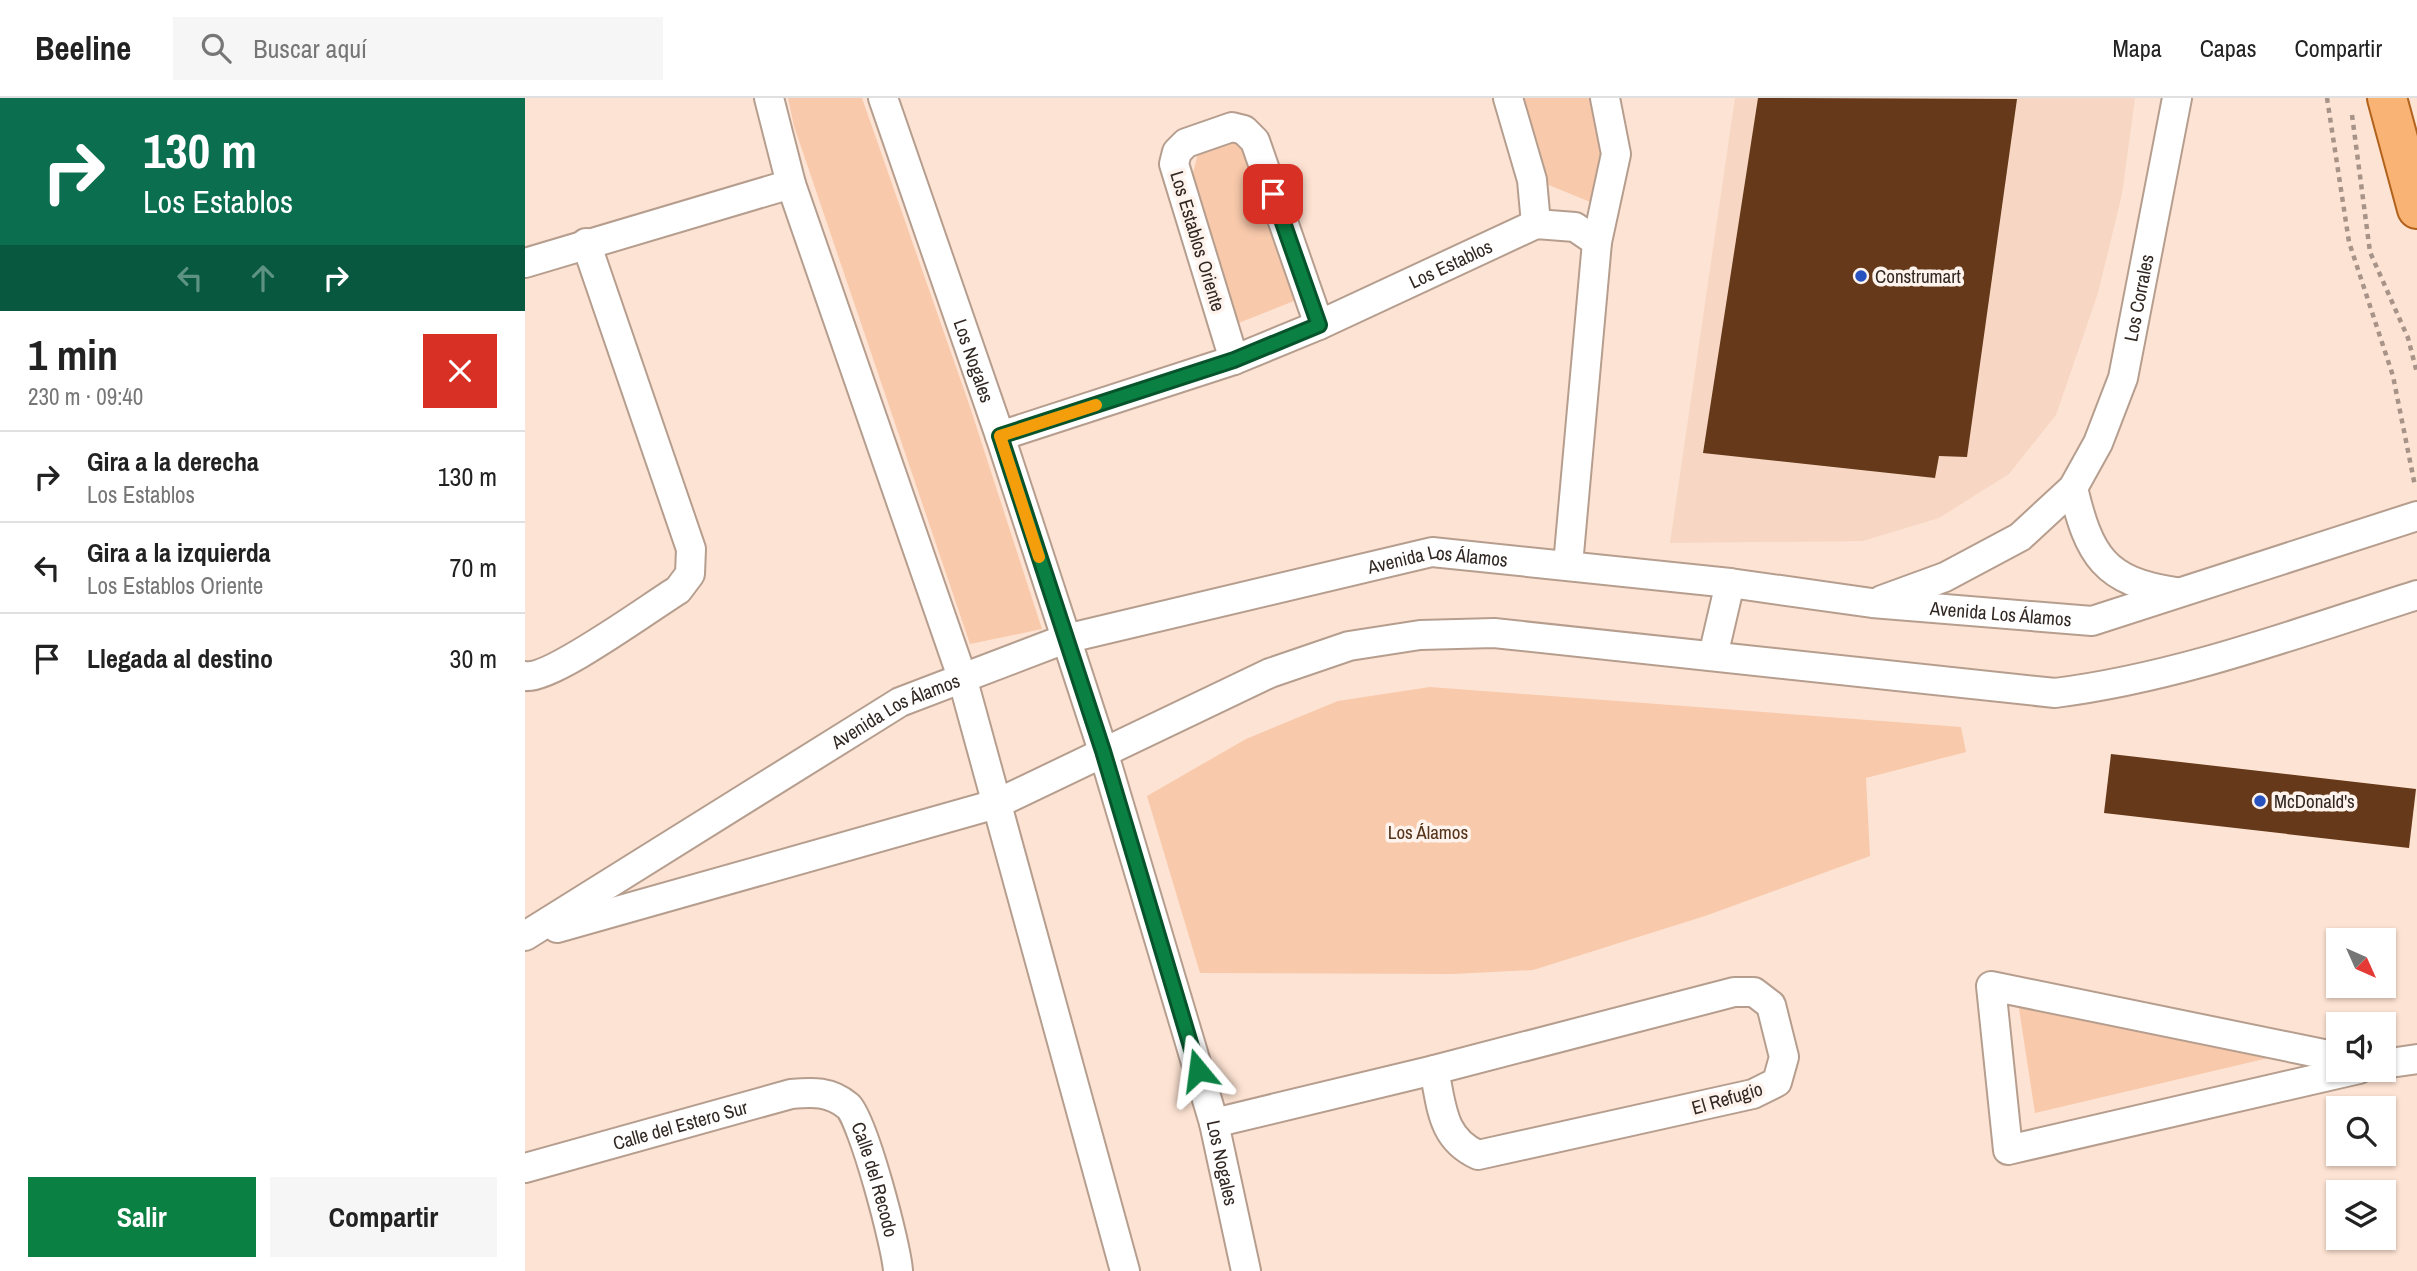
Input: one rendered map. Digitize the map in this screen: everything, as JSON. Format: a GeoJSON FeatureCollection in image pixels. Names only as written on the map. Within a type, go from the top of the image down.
{"type":"FeatureCollection","features":[{"type":"Feature","properties":{"kind":"main road"},"geometry":{"type":"LineString","coordinates":[[2387,98],[2417,209]]}},
{"type":"Feature","properties":{"kind":"street"},"geometry":{"type":"LineString","coordinates":[[769,98],[792,184],[962,677],[1125,1271]]}},
{"type":"Feature","properties":{"kind":"street","name":"Los Nogales"},"geometry":{"type":"LineString","coordinates":[[883,98],[1000,436],[1103,751],[1214,1123],[1246,1271]]}},
{"type":"Feature","properties":{"kind":"street"},"geometry":{"type":"LineString","coordinates":[[1509,98],[1532,180],[1536,224]]}},
{"type":"Feature","properties":{"kind":"street"},"geometry":{"type":"LineString","coordinates":[[1568,565],[1597,242],[1616,154],[1605,98]]}},
{"type":"Feature","properties":{"kind":"street","name":"Los Corrales"},"geometry":{"type":"LineString","coordinates":[[1872,603],[1945,577],[2020,537],[2073,488],[2098,443],[2123,378],[2177,98]]}},
{"type":"Feature","properties":{"kind":"street","name":"Los Establos Oriente"},"geometry":{"type":"LineString","coordinates":[[1234,360],[1174,164],[1177,152],[1186,143],[1232,127],[1244,130],[1255,141],[1319,325]]}},
{"type":"Feature","properties":{"kind":"street"},"geometry":{"type":"LineString","coordinates":[[525,264],[586,243],[792,184]]}},
{"type":"Feature","properties":{"kind":"street","name":"Los Establos"},"geometry":{"type":"LineString","coordinates":[[1000,436],[1234,360],[1319,325],[1536,224],[1575,227],[1597,242]]}},
{"type":"Feature","properties":{"kind":"street"},"geometry":{"type":"LineString","coordinates":[[525,676],[533,677],[557,667],[678,590],[690,574],[691,550],[586,243]]}},
{"type":"Feature","properties":{"kind":"street"},"geometry":{"type":"LineString","coordinates":[[2073,488],[2084,531],[2113,572],[2142,587],[2180,593]]}},
{"type":"Feature","properties":{"kind":"street","name":"Avenida Los Álamos"},"geometry":{"type":"LineString","coordinates":[[525,937],[900,702],[1065,639],[1432,552],[1730,583],[1872,603],[2092,621],[2417,516]]}},
{"type":"Feature","properties":{"kind":"street"},"geometry":{"type":"LineString","coordinates":[[1713,656],[1730,583]]}},
{"type":"Feature","properties":{"kind":"street","name":"Avenida Los Álamos"},"geometry":{"type":"LineString","coordinates":[[525,937],[996,804],[1270,673],[1349,646],[1420,635],[1494,633],[2055,693],[2119,685],[2179,671],[2417,595]]}},
{"type":"Feature","properties":{"kind":"street"},"geometry":{"type":"LineString","coordinates":[[2326,1055],[1991,986],[2008,1150],[2326,1077]]}},
{"type":"Feature","properties":{"kind":"street","name":"El Refugio"},"geometry":{"type":"LineString","coordinates":[[1214,1123],[1434,1070],[1734,992],[1754,992],[1771,1005],[1784,1057],[1777,1082],[1753,1094],[1478,1155],[1461,1147],[1447,1128],[1434,1070]]}},
{"type":"Feature","properties":{"kind":"street"},"geometry":{"type":"LineString","coordinates":[[2396,1062],[2417,1059]]}},
{"type":"Feature","properties":{"kind":"street","name":"Calle del Estero Sur"},"geometry":{"type":"LineString","coordinates":[[525,1168],[792,1094],[816,1091],[836,1098]]}},
{"type":"Feature","properties":{"kind":"street","name":"Calle del Recodo"},"geometry":{"type":"LineString","coordinates":[[836,1098],[851,1108],[864,1136],[898,1271]]}},
{"type":"Feature","properties":{"kind":"path"},"geometry":{"type":"LineString","coordinates":[[2327,98],[2349,242],[2393,376],[2417,497]]}},
{"type":"Feature","properties":{"kind":"path"},"geometry":{"type":"LineString","coordinates":[[2351,110],[2370,252],[2408,338],[2417,373]]}},
{"type":"Feature","properties":{"kind":"shaded area"},"geometry":{"type":"Polygon","coordinates":[[[1735,98],[2135,98],[2122,194],[2098,293],[2056,415],[2009,474],[1939,518],[1863,541],[1670,543],[1735,98]]]}},
{"type":"Feature","properties":{"kind":"green space"},"geometry":{"type":"Polygon","coordinates":[[[788,98],[862,98],[969,404],[1042,629],[970,644],[794,126],[788,98]]]}},
{"type":"Feature","properties":{"kind":"green space"},"geometry":{"type":"Polygon","coordinates":[[[1511,98],[1593,98],[1612,148],[1600,206],[1544,183],[1511,98]]]}},
{"type":"Feature","properties":{"kind":"green space"},"geometry":{"type":"Polygon","coordinates":[[[1229,138],[1244,145],[1294,301],[1236,324],[1193,173],[1200,145],[1229,138]]]}},
{"type":"Feature","properties":{"kind":"green space","name":"Los Álamos"},"geometry":{"type":"Polygon","coordinates":[[[1430,687],[1961,727],[1966,752],[1866,778],[1870,856],[1705,916],[1533,970],[1453,974],[1200,973],[1147,796],[1246,739],[1338,701],[1430,687]]]}},
{"type":"Feature","properties":{"kind":"green space"},"geometry":{"type":"Polygon","coordinates":[[[2018,1002],[2281,1055],[2035,1113],[2018,1002]]]}},
{"type":"Feature","properties":{"kind":"building","name":"Construmart"},"geometry":{"type":"Polygon","coordinates":[[[1758,98],[2017,99],[1967,457],[1939,456],[1935,478],[1703,453],[1758,98]]]}},
{"type":"Feature","properties":{"kind":"building","name":"McDonald's"},"geometry":{"type":"Polygon","coordinates":[[[2111,754],[2416,789],[2409,848],[2104,813],[2111,754]]]}},
{"type":"Feature","properties":{"kind":"slow traffic"},"geometry":{"type":"LineString","coordinates":[[1039,557],[1000,436],[1096,405]]}},
{"type":"Feature","properties":{"kind":"place","name":"Construmart"},"geometry":{"type":"Point","coordinates":[1861,276]}},
{"type":"Feature","properties":{"kind":"place","name":"McDonald's"},"geometry":{"type":"Point","coordinates":[2260,801]}},
{"type":"Feature","properties":{"kind":"route"},"geometry":{"type":"LineString","coordinates":[[1198,1070],[1103,751],[1000,436],[1234,360],[1319,325],[1273,194]]}}]}
